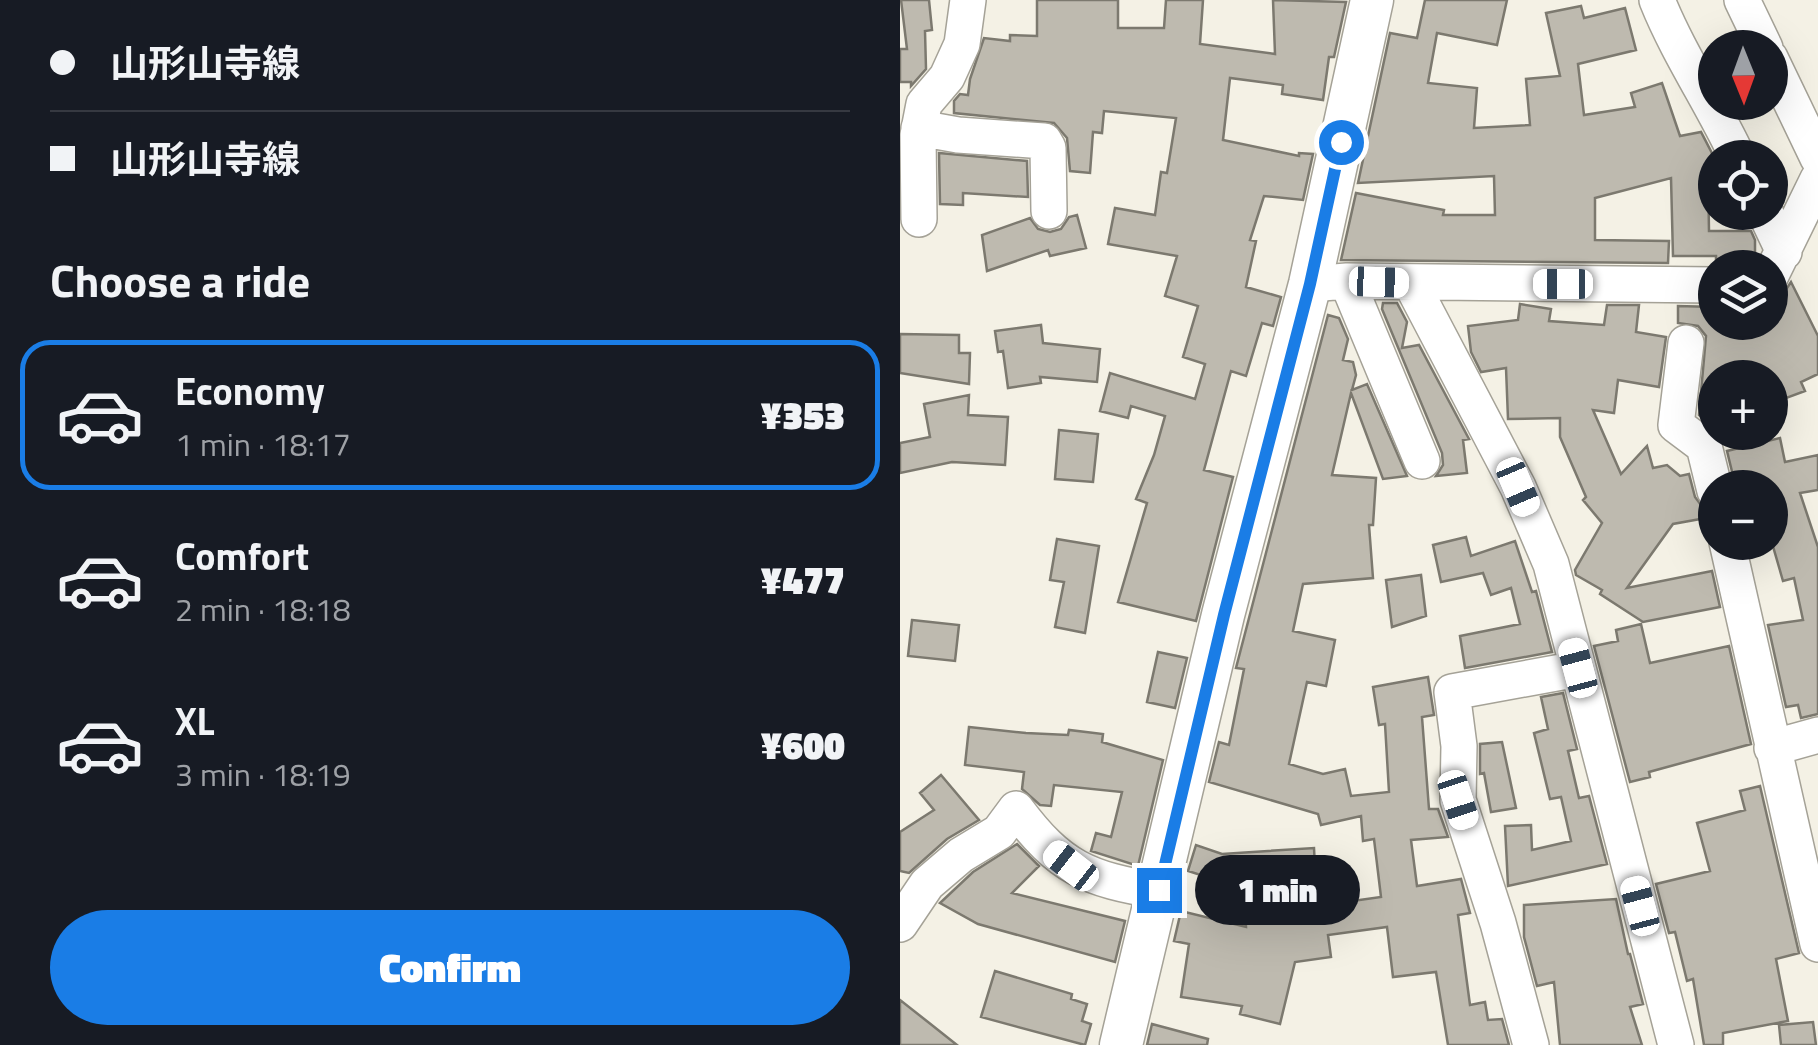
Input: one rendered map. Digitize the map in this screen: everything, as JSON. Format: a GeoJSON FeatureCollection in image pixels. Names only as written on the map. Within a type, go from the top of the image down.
{"type":"FeatureCollection","features":[{"type":"Feature","properties":{"kind":"main road"},"geometry":{"type":"LineString","coordinates":[[1120,1045],[1224,615],[1329,282],[1372,0]]}},
{"type":"Feature","properties":{"kind":"lane"},"geometry":{"type":"LineString","coordinates":[[919,219],[919,128],[924,104],[947,77],[962,44],[968,0]]}},
{"type":"Feature","properties":{"kind":"lane"},"geometry":{"type":"LineString","coordinates":[[1657,0],[1672,39],[1713,104],[1730,140]]}},
{"type":"Feature","properties":{"kind":"lane"},"geometry":{"type":"LineString","coordinates":[[1742,0],[1756,30]]}},
{"type":"Feature","properties":{"kind":"lane"},"geometry":{"type":"LineString","coordinates":[[1788,96],[1818,158]]}},
{"type":"Feature","properties":{"kind":"lane"},"geometry":{"type":"LineString","coordinates":[[919,128],[1044,141],[1048,148],[1049,211]]}},
{"type":"Feature","properties":{"kind":"lane"},"geometry":{"type":"LineString","coordinates":[[1784,250],[1818,179]]}},
{"type":"Feature","properties":{"kind":"lane"},"geometry":{"type":"LineString","coordinates":[[1422,461],[1329,282],[1698,285]]}},
{"type":"Feature","properties":{"kind":"lane"},"geometry":{"type":"LineString","coordinates":[[1410,284],[1518,487],[1550,564],[1676,1045]]}},
{"type":"Feature","properties":{"kind":"lane"},"geometry":{"type":"LineString","coordinates":[[1686,343],[1676,425],[1704,446],[1710,470]]}},
{"type":"Feature","properties":{"kind":"lane"},"geometry":{"type":"LineString","coordinates":[[1731,560],[1818,944]]}},
{"type":"Feature","properties":{"kind":"lane"},"geometry":{"type":"LineString","coordinates":[[1531,1045],[1498,922],[1458,800],[1459,746],[1452,692],[1578,668]]}},
{"type":"Feature","properties":{"kind":"lane"},"geometry":{"type":"LineString","coordinates":[[1772,748],[1818,736]]}},
{"type":"Feature","properties":{"kind":"lane"},"geometry":{"type":"LineString","coordinates":[[900,924],[927,884],[961,855],[999,832],[1016,809],[1040,842],[1071,866],[1119,884],[1159,890]]}},
{"type":"Feature","properties":{"kind":"building"},"geometry":{"type":"Polygon","coordinates":[[[901,0],[929,0],[932,30],[925,31],[926,69],[911,86],[911,82],[900,82],[900,49],[907,49],[901,0]]]}},
{"type":"Feature","properties":{"kind":"building"},"geometry":{"type":"Polygon","coordinates":[[[1037,0],[1118,0],[1118,28],[1164,28],[1166,0],[1203,0],[1200,44],[1275,54],[1273,0],[1346,2],[1334,57],[1329,57],[1323,100],[1282,94],[1283,85],[1230,78],[1223,140],[1299,156],[1313,154],[1303,200],[1264,196],[1250,240],[1256,241],[1246,287],[1281,297],[1273,326],[1262,323],[1246,376],[1231,371],[1204,470],[1233,477],[1196,621],[1118,602],[1147,503],[1136,499],[1165,416],[1131,406],[1128,418],[1100,411],[1110,373],[1195,399],[1205,364],[1183,357],[1198,306],[1165,296],[1177,256],[1108,244],[1115,208],[1155,215],[1161,172],[1167,173],[1176,118],[1104,111],[1102,133],[1093,132],[1090,173],[1070,171],[1067,138],[1054,123],[954,113],[954,101],[960,94],[968,95],[984,38],[1010,41],[1010,35],[1037,36],[1037,0]]]}},
{"type":"Feature","properties":{"kind":"building"},"geometry":{"type":"Polygon","coordinates":[[[1425,0],[1507,0],[1497,45],[1437,33],[1428,83],[1477,88],[1474,128],[1530,125],[1526,79],[1560,76],[1546,13],[1581,6],[1584,18],[1625,8],[1636,50],[1578,64],[1584,115],[1635,107],[1631,93],[1662,83],[1680,136],[1701,132],[1705,140],[1698,140],[1698,230],[1751,231],[1755,250],[1698,250],[1698,256],[1673,256],[1671,178],[1595,198],[1595,240],[1669,241],[1668,263],[1341,260],[1356,193],[1444,210],[1443,215],[1495,215],[1494,176],[1358,183],[1390,33],[1417,38],[1425,0]]]}},
{"type":"Feature","properties":{"kind":"building"},"geometry":{"type":"Polygon","coordinates":[[[939,153],[1027,161],[1028,197],[963,193],[963,205],[940,204],[939,153]]]}},
{"type":"Feature","properties":{"kind":"building"},"geometry":{"type":"Polygon","coordinates":[[[1077,215],[1086,248],[1050,256],[1048,250],[987,271],[982,235],[1030,218],[1038,229],[1050,232],[1061,229],[1069,217],[1077,215]]]}},
{"type":"Feature","properties":{"kind":"building"},"geometry":{"type":"Polygon","coordinates":[[[1791,282],[1818,336],[1818,374],[1801,382],[1805,391],[1788,397],[1788,360],[1704,360],[1706,340],[1788,340],[1791,282]]]}},
{"type":"Feature","properties":{"kind":"building"},"geometry":{"type":"Polygon","coordinates":[[[1383,303],[1397,303],[1407,322],[1402,348],[1419,345],[1469,439],[1463,440],[1467,473],[1436,476],[1443,465],[1442,453],[1382,309],[1383,303]]]}},
{"type":"Feature","properties":{"kind":"building"},"geometry":{"type":"Polygon","coordinates":[[[1520,304],[1551,309],[1549,321],[1604,325],[1607,305],[1639,305],[1636,332],[1666,337],[1659,387],[1618,380],[1614,413],[1593,410],[1621,474],[1647,446],[1653,468],[1667,465],[1680,476],[1689,474],[1698,501],[1698,519],[1673,524],[1627,588],[1712,571],[1720,607],[1643,622],[1576,575],[1575,570],[1602,523],[1583,500],[1586,497],[1560,437],[1560,418],[1508,419],[1506,368],[1481,372],[1471,352],[1468,326],[1518,320],[1520,304]]]}},
{"type":"Feature","properties":{"kind":"building"},"geometry":{"type":"Polygon","coordinates":[[[1678,306],[1698,307],[1698,326],[1678,323],[1678,306]]]}},
{"type":"Feature","properties":{"kind":"building"},"geometry":{"type":"Polygon","coordinates":[[[1328,315],[1339,318],[1348,339],[1343,360],[1353,362],[1356,375],[1352,390],[1367,384],[1407,476],[1383,479],[1351,393],[1332,475],[1376,478],[1373,525],[1369,525],[1373,578],[1303,584],[1293,631],[1335,640],[1326,686],[1307,682],[1289,764],[1323,774],[1345,769],[1351,796],[1389,792],[1385,724],[1379,725],[1373,687],[1428,677],[1434,715],[1422,717],[1429,809],[1438,809],[1448,837],[1411,840],[1417,886],[1461,879],[1470,913],[1458,915],[1470,1005],[1485,1002],[1488,1020],[1502,1019],[1509,1045],[1448,1045],[1436,972],[1393,977],[1387,927],[1328,935],[1331,957],[1295,962],[1280,1024],[1240,1014],[1242,1006],[1181,997],[1189,944],[1174,941],[1181,911],[1246,927],[1244,889],[1188,871],[1196,845],[1222,854],[1314,848],[1317,906],[1381,897],[1374,839],[1363,841],[1361,816],[1321,825],[1318,814],[1209,782],[1219,742],[1229,745],[1244,669],[1236,668],[1328,315]]]}},
{"type":"Feature","properties":{"kind":"building"},"geometry":{"type":"Polygon","coordinates":[[[1041,325],[1043,343],[1100,349],[1097,382],[1040,377],[1041,383],[1008,388],[1003,351],[998,352],[995,331],[1041,325]]]}},
{"type":"Feature","properties":{"kind":"building"},"geometry":{"type":"Polygon","coordinates":[[[900,334],[959,335],[959,353],[970,353],[969,384],[900,373],[900,334]]]}},
{"type":"Feature","properties":{"kind":"building"},"geometry":{"type":"Polygon","coordinates":[[[969,395],[968,415],[1008,417],[1005,465],[952,462],[900,473],[900,443],[930,437],[924,404],[969,395]]]}},
{"type":"Feature","properties":{"kind":"building"},"geometry":{"type":"Polygon","coordinates":[[[1059,430],[1098,434],[1093,482],[1055,479],[1059,430]]]}},
{"type":"Feature","properties":{"kind":"building"},"geometry":{"type":"Polygon","coordinates":[[[1782,450],[1785,462],[1818,455],[1818,490],[1800,493],[1818,547],[1818,714],[1801,718],[1798,705],[1786,707],[1768,625],[1803,620],[1794,578],[1783,581],[1777,560],[1788,560],[1788,470],[1732,470],[1727,451],[1782,450]]]}},
{"type":"Feature","properties":{"kind":"building"},"geometry":{"type":"Polygon","coordinates":[[[1466,537],[1471,556],[1515,541],[1532,592],[1536,591],[1552,652],[1465,668],[1460,636],[1520,624],[1511,588],[1491,595],[1483,573],[1441,582],[1433,545],[1466,537]]]}},
{"type":"Feature","properties":{"kind":"building"},"geometry":{"type":"Polygon","coordinates":[[[1057,539],[1099,546],[1085,633],[1055,627],[1064,582],[1050,580],[1057,539]]]}},
{"type":"Feature","properties":{"kind":"building"},"geometry":{"type":"Polygon","coordinates":[[[1421,575],[1426,616],[1392,627],[1386,580],[1421,575]]]}},
{"type":"Feature","properties":{"kind":"building"},"geometry":{"type":"Polygon","coordinates":[[[912,620],[959,625],[955,661],[908,656],[912,620]]]}},
{"type":"Feature","properties":{"kind":"building"},"geometry":{"type":"Polygon","coordinates":[[[1641,624],[1650,663],[1729,646],[1751,744],[1649,772],[1650,777],[1630,782],[1594,646],[1618,641],[1616,630],[1641,624]]]}},
{"type":"Feature","properties":{"kind":"building"},"geometry":{"type":"Polygon","coordinates":[[[1158,652],[1187,658],[1175,708],[1147,702],[1158,652]]]}},
{"type":"Feature","properties":{"kind":"building"},"geometry":{"type":"Polygon","coordinates":[[[1563,693],[1577,749],[1568,751],[1579,798],[1589,796],[1607,864],[1508,886],[1505,826],[1531,825],[1532,850],[1571,841],[1561,797],[1550,799],[1534,733],[1548,729],[1541,697],[1563,693]]]}},
{"type":"Feature","properties":{"kind":"building"},"geometry":{"type":"Polygon","coordinates":[[[969,727],[1026,733],[1068,735],[1069,730],[1103,734],[1102,742],[1163,760],[1138,866],[1091,851],[1096,833],[1111,837],[1122,792],[1054,785],[1051,806],[1040,805],[1022,789],[1024,772],[965,765],[969,727]]]}},
{"type":"Feature","properties":{"kind":"building"},"geometry":{"type":"Polygon","coordinates":[[[1502,742],[1516,808],[1491,812],[1484,773],[1480,774],[1480,744],[1502,742]]]}},
{"type":"Feature","properties":{"kind":"building"},"geometry":{"type":"Polygon","coordinates":[[[941,775],[979,820],[947,839],[909,873],[900,871],[900,832],[934,810],[920,793],[941,775]]]}},
{"type":"Feature","properties":{"kind":"building"},"geometry":{"type":"Polygon","coordinates":[[[1760,786],[1799,953],[1776,959],[1788,1021],[1723,1033],[1723,1045],[1704,1045],[1693,979],[1687,981],[1675,932],[1669,933],[1656,884],[1710,871],[1697,823],[1745,810],[1740,791],[1760,786]]]}},
{"type":"Feature","properties":{"kind":"building"},"geometry":{"type":"Polygon","coordinates":[[[1017,844],[1039,866],[1012,893],[1125,921],[1115,962],[978,924],[940,903],[973,872],[1017,844]]]}},
{"type":"Feature","properties":{"kind":"building"},"geometry":{"type":"Polygon","coordinates":[[[1616,899],[1643,1004],[1630,1007],[1642,1045],[1560,1045],[1554,982],[1537,986],[1524,937],[1524,905],[1616,899]]]}},
{"type":"Feature","properties":{"kind":"building"},"geometry":{"type":"Polygon","coordinates":[[[995,971],[1072,994],[1071,999],[1087,1004],[1082,1021],[1091,1024],[1085,1045],[981,1017],[995,971]]]}},
{"type":"Feature","properties":{"kind":"building"},"geometry":{"type":"Polygon","coordinates":[[[900,1000],[928,1022],[957,1045],[900,1045],[900,1000]]]}},
{"type":"Feature","properties":{"kind":"building"},"geometry":{"type":"Polygon","coordinates":[[[1813,1022],[1816,1045],[1781,1045],[1779,1025],[1813,1022]]]}},
{"type":"Feature","properties":{"kind":"building"},"geometry":{"type":"Polygon","coordinates":[[[1152,1024],[1208,1039],[1207,1045],[1147,1045],[1152,1024]]]}},
{"type":"Feature","properties":{"kind":"route"},"geometry":{"type":"LineString","coordinates":[[1159,890],[1224,615],[1310,284],[1341,142]]}}]}
